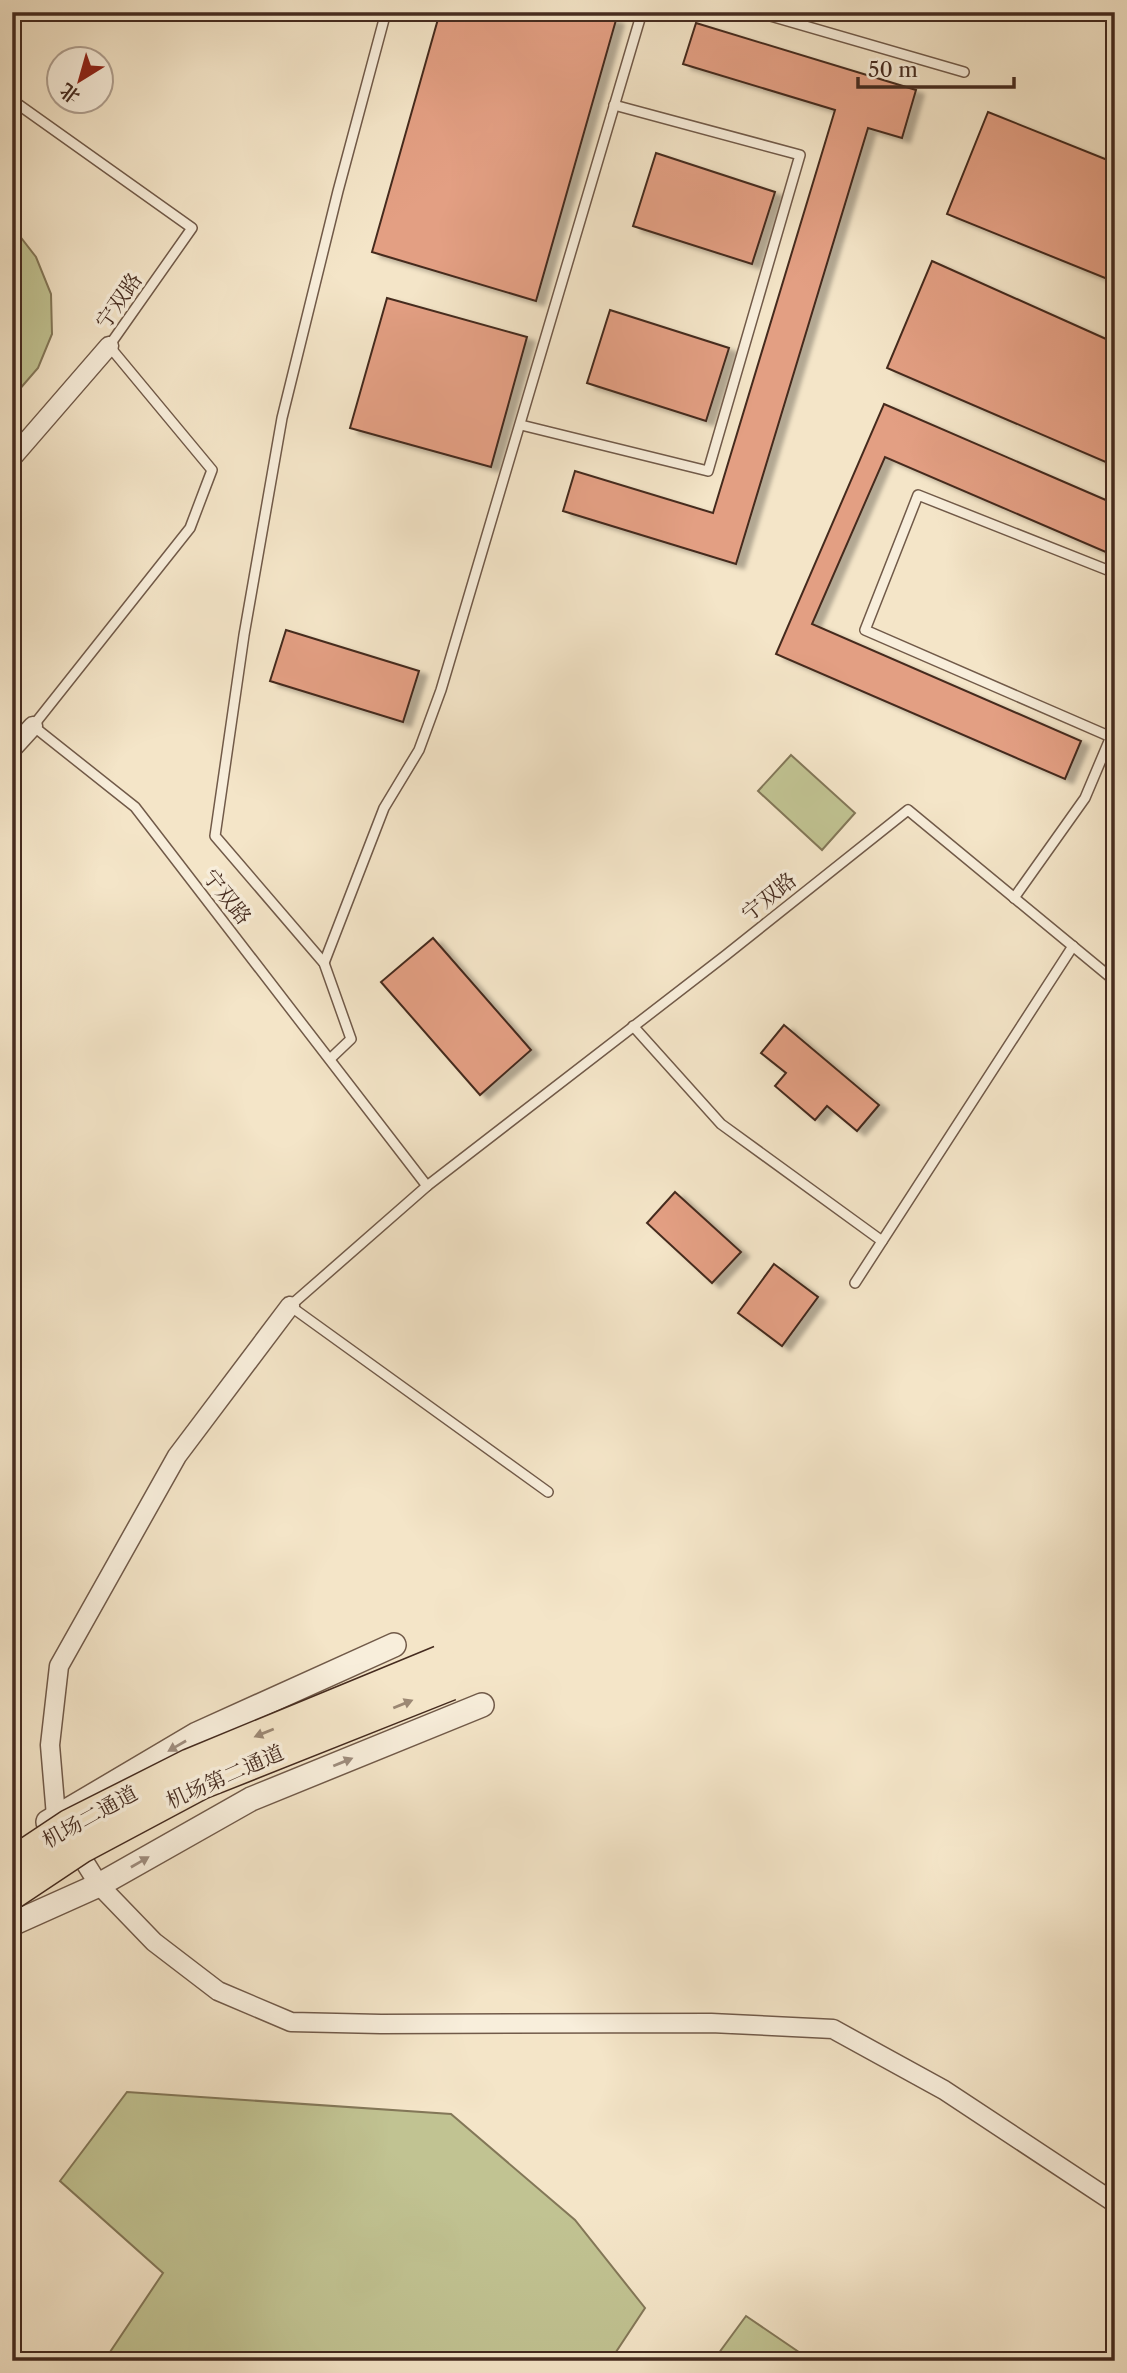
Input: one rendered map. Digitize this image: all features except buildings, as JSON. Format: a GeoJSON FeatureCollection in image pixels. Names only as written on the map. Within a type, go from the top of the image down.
{"type":"FeatureCollection","features":[{"type":"Feature","properties":{"kind":"highway","name":"机场二通道"},"geometry":{"type":"LineString","coordinates":[[12,1863],[69,1825],[190,1763],[445,1673]]}},
{"type":"Feature","properties":{"kind":"highway","name":"机场第二通道"},"geometry":{"type":"LineString","coordinates":[[12,1894],[81,1847],[201,1784],[445,1673]]}},
{"type":"Feature","properties":{"kind":"street"},"geometry":{"type":"LineString","coordinates":[[12,458],[109,345]]}},
{"type":"Feature","properties":{"kind":"street"},"geometry":{"type":"LineString","coordinates":[[12,749],[33,726]]}},
{"type":"Feature","properties":{"kind":"street"},"geometry":{"type":"LineString","coordinates":[[290,1306],[177,1456],[59,1666],[50,1745],[56,1816],[99,1885],[154,1942],[218,1991],[291,2022],[381,2025],[710,2023],[833,2029],[944,2090],[1115,2203]]}},
{"type":"Feature","properties":{"kind":"street"},"geometry":{"type":"LineString","coordinates":[[12,1846],[56,1816],[197,1734],[394,1645]]}},
{"type":"Feature","properties":{"kind":"street"},"geometry":{"type":"LineString","coordinates":[[12,1924],[99,1885],[251,1799],[482,1705]]}},
{"type":"Feature","properties":{"kind":"lane"},"geometry":{"type":"LineString","coordinates":[[330,1059],[351,1039],[324,963],[215,836],[244,635],[282,418],[386,12]]}},
{"type":"Feature","properties":{"kind":"lane"},"geometry":{"type":"LineString","coordinates":[[324,963],[384,808],[419,750],[441,690],[642,12]]}},
{"type":"Feature","properties":{"kind":"lane"},"geometry":{"type":"LineString","coordinates":[[757,12],[964,72]]}},
{"type":"Feature","properties":{"kind":"lane","name":"宁双路"},"geometry":{"type":"LineString","coordinates":[[12,100],[192,228],[109,345],[212,470],[190,528],[33,726],[135,807],[427,1186],[908,810],[1115,981]]}},
{"type":"Feature","properties":{"kind":"lane"},"geometry":{"type":"LineString","coordinates":[[521,425],[708,471],[800,155],[614,105]]}},
{"type":"Feature","properties":{"kind":"lane"},"geometry":{"type":"LineString","coordinates":[[1111,737],[865,630],[918,495],[1115,573]]}},
{"type":"Feature","properties":{"kind":"lane"},"geometry":{"type":"LineString","coordinates":[[1014,898],[1084,798],[1115,727]]}},
{"type":"Feature","properties":{"kind":"lane"},"geometry":{"type":"LineString","coordinates":[[855,1283],[1073,946]]}},
{"type":"Feature","properties":{"kind":"lane"},"geometry":{"type":"LineString","coordinates":[[633,1026],[721,1124],[882,1241]]}},
{"type":"Feature","properties":{"kind":"lane"},"geometry":{"type":"LineString","coordinates":[[427,1186],[290,1306],[548,1492]]}},
{"type":"Feature","properties":{"kind":"green space"},"geometry":{"type":"Polygon","coordinates":[[[12,226],[36,257],[51,294],[52,334],[38,368],[12,398],[12,226]]]}},
{"type":"Feature","properties":{"kind":"green space"},"geometry":{"type":"Polygon","coordinates":[[[791,755],[855,813],[822,850],[758,791],[791,755]]]}},
{"type":"Feature","properties":{"kind":"green space"},"geometry":{"type":"Polygon","coordinates":[[[127,2092],[451,2114],[575,2220],[645,2308],[610,2361],[104,2361],[163,2273],[60,2181],[127,2092]]]}},
{"type":"Feature","properties":{"kind":"green space"},"geometry":{"type":"Polygon","coordinates":[[[746,2316],[812,2361],[713,2361],[746,2316]]]}}]}
